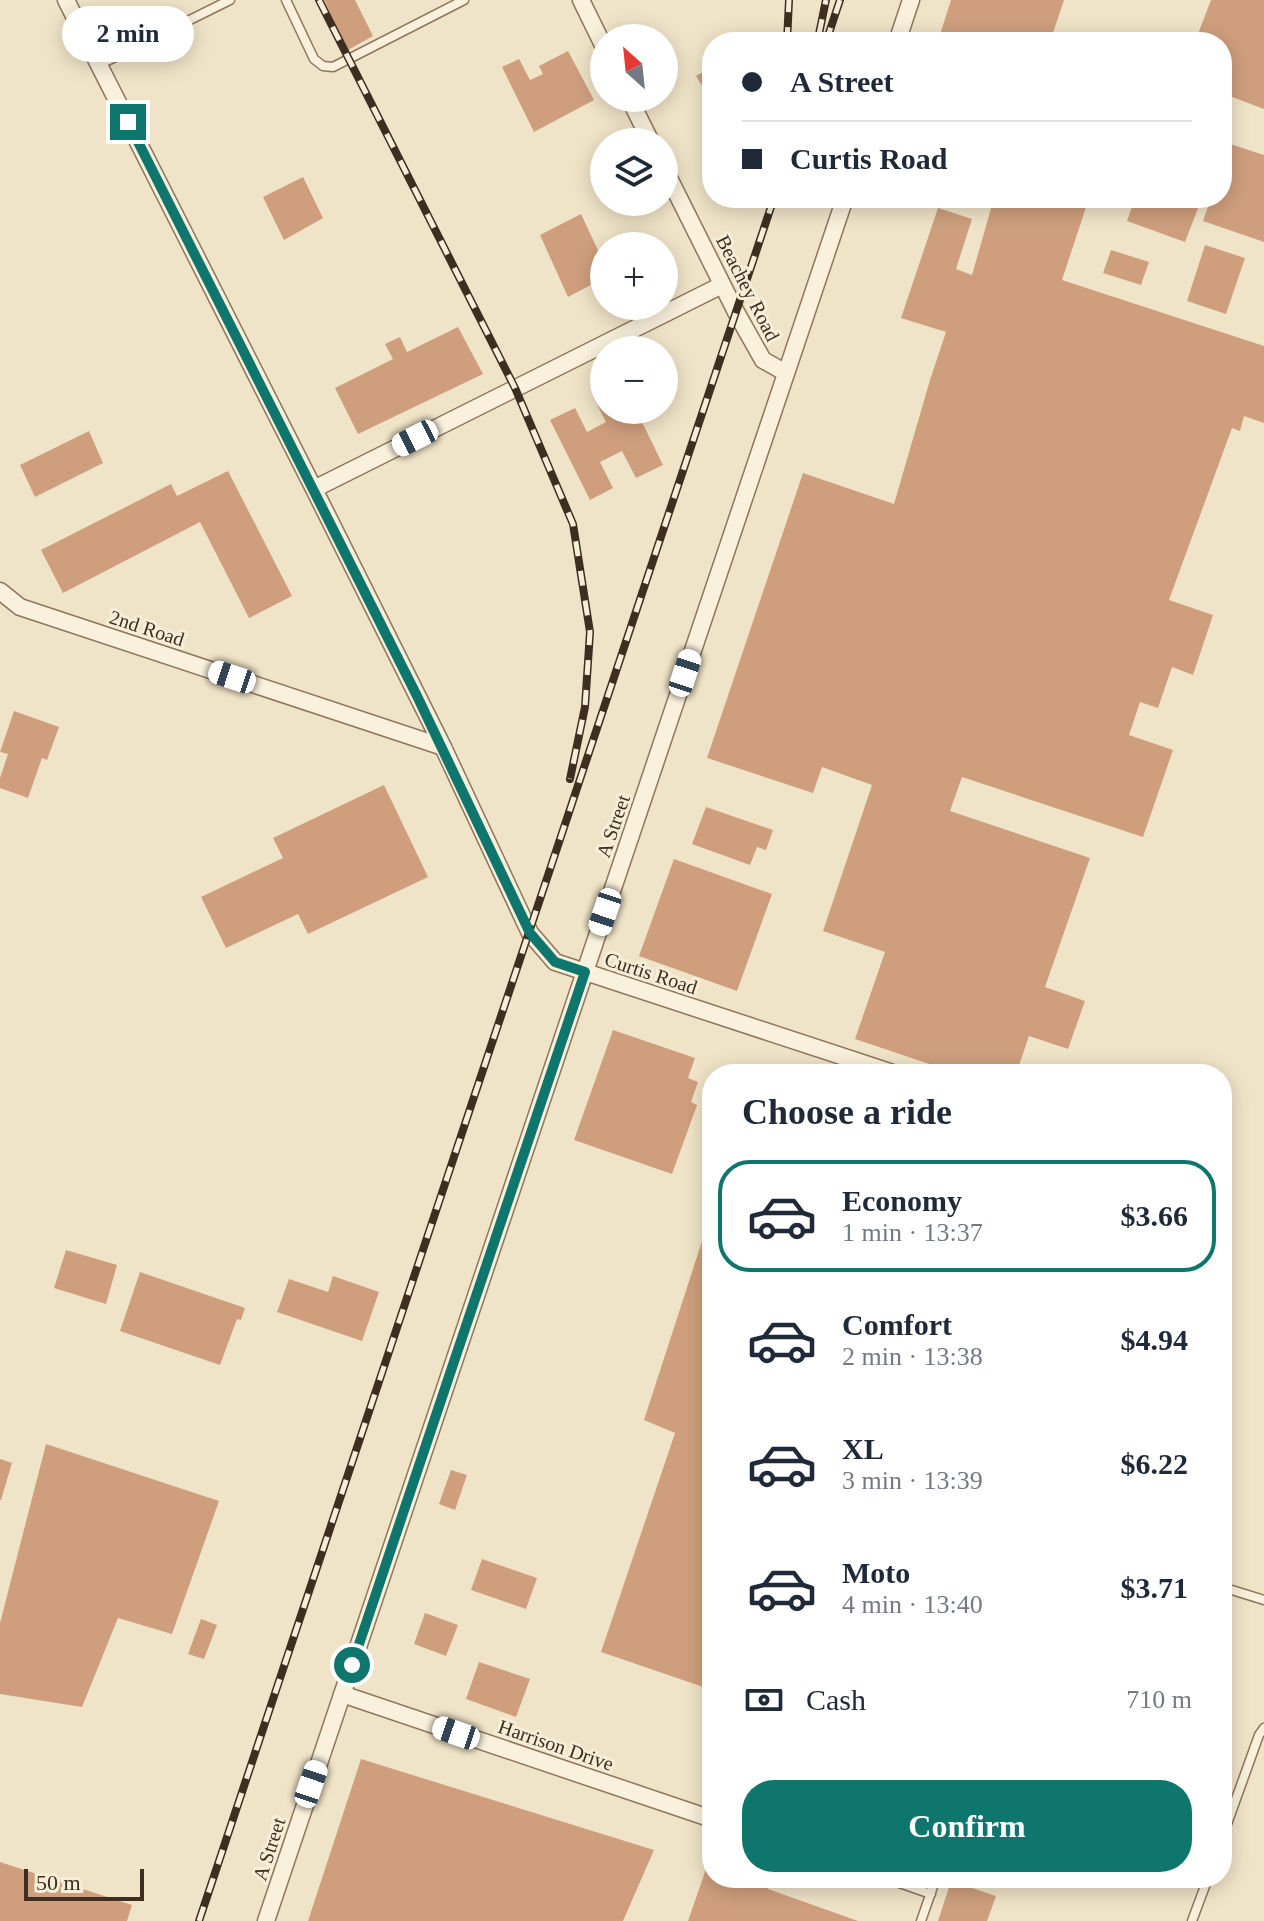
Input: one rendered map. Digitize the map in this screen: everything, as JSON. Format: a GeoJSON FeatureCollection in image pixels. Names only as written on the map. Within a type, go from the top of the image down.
{"type":"FeatureCollection","features":[{"type":"Feature","properties":{"kind":"street","name":"Curtis Road"},"geometry":{"type":"LineString","coordinates":[[66,0],[443,747],[530,933],[555,962],[866,1064]]}},
{"type":"Feature","properties":{"kind":"street"},"geometry":{"type":"LineString","coordinates":[[581,0],[593,24]]}},
{"type":"Feature","properties":{"kind":"street"},"geometry":{"type":"LineString","coordinates":[[900,32],[911,0]]}},
{"type":"Feature","properties":{"kind":"street","name":"Beachey Road"},"geometry":{"type":"LineString","coordinates":[[678,196],[763,360],[786,373]]}},
{"type":"Feature","properties":{"kind":"street","name":"A Street"},"geometry":{"type":"LineString","coordinates":[[266,1921],[842,208]]}},
{"type":"Feature","properties":{"kind":"street"},"geometry":{"type":"LineString","coordinates":[[314,489],[722,285]]}},
{"type":"Feature","properties":{"kind":"street","name":"2nd Road"},"geometry":{"type":"LineString","coordinates":[[0,591],[20,607]]}},
{"type":"Feature","properties":{"kind":"street","name":"2nd Road"},"geometry":{"type":"LineString","coordinates":[[0,601],[443,747]]}},
{"type":"Feature","properties":{"kind":"street","name":"Harrison Drive"},"geometry":{"type":"LineString","coordinates":[[342,1694],[702,1816]]}},
{"type":"Feature","properties":{"kind":"lane"},"geometry":{"type":"LineString","coordinates":[[99,65],[230,0]]}},
{"type":"Feature","properties":{"kind":"lane"},"geometry":{"type":"LineString","coordinates":[[286,0],[314,59],[323,66],[333,67],[464,0]]}},
{"type":"Feature","properties":{"kind":"lane"},"geometry":{"type":"LineString","coordinates":[[1232,1590],[1264,1600]]}},
{"type":"Feature","properties":{"kind":"lane"},"geometry":{"type":"LineString","coordinates":[[1232,1810],[1264,1728]]}},
{"type":"Feature","properties":{"kind":"lane"},"geometry":{"type":"LineString","coordinates":[[914,1888],[931,1894]]}},
{"type":"Feature","properties":{"kind":"lane"},"geometry":{"type":"LineString","coordinates":[[921,1921],[933,1888]]}},
{"type":"Feature","properties":{"kind":"lane"},"geometry":{"type":"LineString","coordinates":[[1192,1921],[1204,1888]]}},
{"type":"Feature","properties":{"kind":"building"},"geometry":{"type":"Polygon","coordinates":[[[324,0],[355,0],[373,36],[348,50],[324,0]]]}},
{"type":"Feature","properties":{"kind":"building"},"geometry":{"type":"Polygon","coordinates":[[[951,0],[1064,0],[1053,32],[941,32],[951,0]]]}},
{"type":"Feature","properties":{"kind":"building"},"geometry":{"type":"Polygon","coordinates":[[[1211,0],[1264,0],[1264,109],[1232,97],[1232,32],[1199,32],[1211,0]]]}},
{"type":"Feature","properties":{"kind":"building"},"geometry":{"type":"Polygon","coordinates":[[[568,51],[590,92],[590,102],[534,132],[502,67],[519,59],[530,80],[543,74],[539,66],[568,51]]]}},
{"type":"Feature","properties":{"kind":"building"},"geometry":{"type":"Polygon","coordinates":[[[702,73],[702,86],[696,76],[702,73]]]}},
{"type":"Feature","properties":{"kind":"building"},"geometry":{"type":"Polygon","coordinates":[[[1232,145],[1264,155],[1264,242],[1203,221],[1208,208],[1232,208],[1232,145]]]}},
{"type":"Feature","properties":{"kind":"building"},"geometry":{"type":"Polygon","coordinates":[[[303,177],[323,218],[284,240],[263,197],[303,177]]]}},
{"type":"Feature","properties":{"kind":"building"},"geometry":{"type":"Polygon","coordinates":[[[938,208],[972,219],[956,269],[972,275],[991,208],[1086,208],[1062,280],[1264,346],[1264,423],[1244,416],[1240,431],[1232,428],[1169,600],[1213,615],[1193,675],[1172,667],[1158,708],[1140,702],[1129,735],[1173,750],[1143,837],[962,777],[950,811],[1090,858],[1045,987],[1085,1001],[1068,1049],[1029,1036],[1019,1064],[929,1064],[855,1039],[885,952],[823,931],[872,785],[822,767],[813,793],[707,758],[803,473],[894,504],[946,332],[901,318],[938,208]]]}},
{"type":"Feature","properties":{"kind":"building"},"geometry":{"type":"Polygon","coordinates":[[[1132,208],[1198,208],[1185,242],[1127,221],[1132,208]]]}},
{"type":"Feature","properties":{"kind":"building"},"geometry":{"type":"Polygon","coordinates":[[[581,214],[590,233],[590,285],[568,297],[540,235],[581,214]]]}},
{"type":"Feature","properties":{"kind":"building"},"geometry":{"type":"Polygon","coordinates":[[[1205,245],[1245,258],[1226,314],[1187,301],[1205,245]]]}},
{"type":"Feature","properties":{"kind":"building"},"geometry":{"type":"Polygon","coordinates":[[[1111,250],[1149,262],[1141,285],[1103,273],[1111,250]]]}},
{"type":"Feature","properties":{"kind":"building"},"geometry":{"type":"Polygon","coordinates":[[[458,327],[483,374],[358,434],[335,388],[393,359],[385,344],[400,337],[407,352],[458,327]]]}},
{"type":"Feature","properties":{"kind":"building"},"geometry":{"type":"Polygon","coordinates":[[[575,408],[587,432],[602,424],[643,424],[663,465],[636,478],[622,451],[600,462],[613,488],[590,500],[550,420],[575,408]]]}},
{"type":"Feature","properties":{"kind":"building"},"geometry":{"type":"Polygon","coordinates":[[[89,431],[103,463],[35,497],[20,465],[89,431]]]}},
{"type":"Feature","properties":{"kind":"building"},"geometry":{"type":"Polygon","coordinates":[[[228,471],[292,596],[249,618],[200,522],[63,593],[41,550],[171,484],[177,496],[228,471]]]}},
{"type":"Feature","properties":{"kind":"building"},"geometry":{"type":"Polygon","coordinates":[[[14,711],[59,727],[47,760],[42,758],[28,798],[0,788],[8,754],[0,752],[14,711]]]}},
{"type":"Feature","properties":{"kind":"building"},"geometry":{"type":"Polygon","coordinates":[[[384,785],[428,877],[308,934],[298,914],[226,948],[201,897],[283,858],[273,838],[384,785]]]}},
{"type":"Feature","properties":{"kind":"building"},"geometry":{"type":"Polygon","coordinates":[[[706,807],[773,830],[766,850],[757,847],[750,865],[692,844],[706,807]]]}},
{"type":"Feature","properties":{"kind":"building"},"geometry":{"type":"Polygon","coordinates":[[[674,859],[772,894],[737,991],[639,956],[674,859]]]}},
{"type":"Feature","properties":{"kind":"building"},"geometry":{"type":"Polygon","coordinates":[[[613,1030],[695,1058],[688,1078],[698,1082],[691,1102],[697,1105],[672,1174],[574,1140],[613,1030]]]}},
{"type":"Feature","properties":{"kind":"building"},"geometry":{"type":"Polygon","coordinates":[[[702,1241],[702,1687],[601,1652],[675,1433],[644,1420],[702,1241]]]}},
{"type":"Feature","properties":{"kind":"building"},"geometry":{"type":"Polygon","coordinates":[[[66,1250],[117,1265],[106,1304],[54,1288],[66,1250]]]}},
{"type":"Feature","properties":{"kind":"building"},"geometry":{"type":"Polygon","coordinates":[[[140,1272],[245,1308],[241,1320],[237,1319],[220,1365],[120,1331],[140,1272]]]}},
{"type":"Feature","properties":{"kind":"building"},"geometry":{"type":"Polygon","coordinates":[[[333,1276],[379,1292],[362,1341],[277,1312],[289,1279],[328,1292],[333,1276]]]}},
{"type":"Feature","properties":{"kind":"building"},"geometry":{"type":"Polygon","coordinates":[[[46,1444],[219,1501],[172,1634],[118,1618],[82,1707],[0,1694],[0,1623],[46,1444]]]}},
{"type":"Feature","properties":{"kind":"building"},"geometry":{"type":"Polygon","coordinates":[[[0,1459],[12,1463],[1,1500],[0,1500],[0,1459]]]}},
{"type":"Feature","properties":{"kind":"building"},"geometry":{"type":"Polygon","coordinates":[[[451,1470],[467,1475],[455,1510],[439,1504],[451,1470]]]}},
{"type":"Feature","properties":{"kind":"building"},"geometry":{"type":"Polygon","coordinates":[[[482,1559],[537,1578],[526,1609],[471,1590],[482,1559]]]}},
{"type":"Feature","properties":{"kind":"building"},"geometry":{"type":"Polygon","coordinates":[[[425,1613],[458,1625],[446,1656],[414,1644],[425,1613]]]}},
{"type":"Feature","properties":{"kind":"building"},"geometry":{"type":"Polygon","coordinates":[[[201,1619],[217,1625],[204,1659],[188,1654],[201,1619]]]}},
{"type":"Feature","properties":{"kind":"building"},"geometry":{"type":"Polygon","coordinates":[[[479,1662],[530,1679],[516,1717],[466,1699],[479,1662]]]}},
{"type":"Feature","properties":{"kind":"building"},"geometry":{"type":"Polygon","coordinates":[[[361,1759],[654,1850],[623,1921],[308,1921],[361,1759]]]}},
{"type":"Feature","properties":{"kind":"building"},"geometry":{"type":"Polygon","coordinates":[[[0,1862],[132,1905],[127,1921],[0,1921],[0,1862]]]}},
{"type":"Feature","properties":{"kind":"building"},"geometry":{"type":"Polygon","coordinates":[[[702,1881],[702,1888],[768,1888],[858,1921],[688,1921],[702,1881]]]}},
{"type":"Feature","properties":{"kind":"building"},"geometry":{"type":"Polygon","coordinates":[[[949,1888],[972,1888],[996,1896],[987,1921],[938,1921],[949,1888]]]}},
{"type":"Feature","properties":{"kind":"railway"},"geometry":{"type":"LineString","coordinates":[[319,0],[515,388],[573,524],[590,632],[585,707],[570,779]]}},
{"type":"Feature","properties":{"kind":"railway"},"geometry":{"type":"LineString","coordinates":[[787,32],[789,0]]}},
{"type":"Feature","properties":{"kind":"railway"},"geometry":{"type":"LineString","coordinates":[[819,32],[826,0]]}},
{"type":"Feature","properties":{"kind":"railway"},"geometry":{"type":"LineString","coordinates":[[829,32],[840,0]]}},
{"type":"Feature","properties":{"kind":"railway"},"geometry":{"type":"LineString","coordinates":[[199,1921],[771,208]]}},
{"type":"Feature","properties":{"kind":"route"},"geometry":{"type":"LineString","coordinates":[[128,122],[443,747],[530,933],[555,962],[585,972],[352,1665]]}}]}
